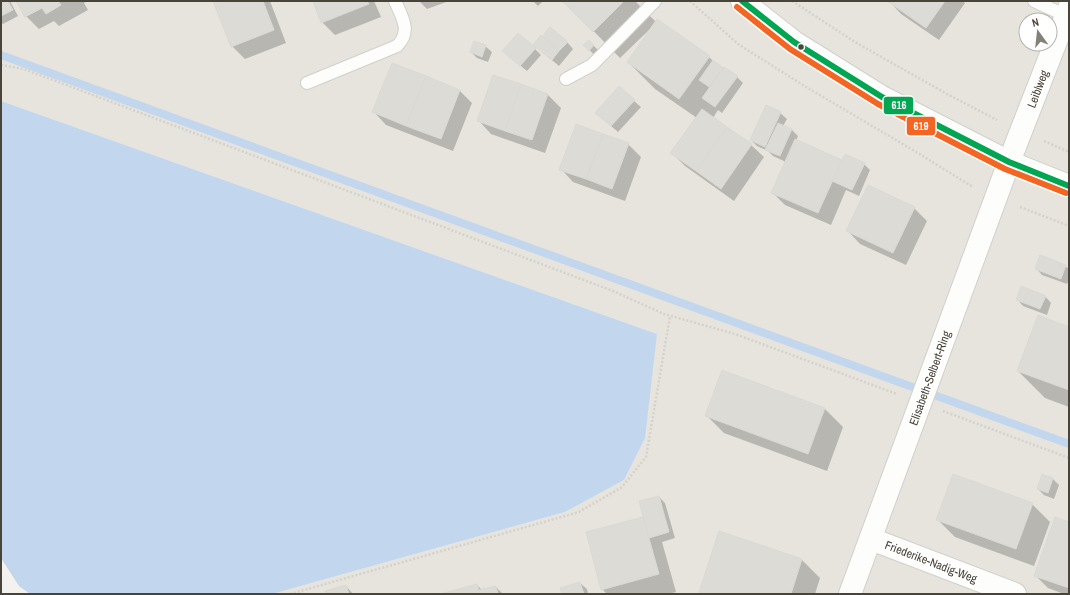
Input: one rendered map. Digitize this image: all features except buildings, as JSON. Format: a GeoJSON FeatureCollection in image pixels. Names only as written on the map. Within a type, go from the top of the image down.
{"type":"FeatureCollection","features":[{"type":"Feature","properties":{"kind":"street"},"geometry":{"type":"LineString","coordinates":[[742,1],[794,42],[882,97],[1009,162],[1069,186]]}},
{"type":"Feature","properties":{"kind":"street","name":"Leiblweg"},"geometry":{"type":"LineString","coordinates":[[1009,162],[1068,14]]}},
{"type":"Feature","properties":{"kind":"street","name":"Elisabeth-Selbert-Ring"},"geometry":{"type":"LineString","coordinates":[[850,594],[1009,162]]}},
{"type":"Feature","properties":{"kind":"street","name":"Friederike-Nadig-Weg"},"geometry":{"type":"LineString","coordinates":[[871,539],[1015,594]]}},
{"type":"Feature","properties":{"kind":"lane"},"geometry":{"type":"LineString","coordinates":[[307,83],[397,46],[402,41],[405,28],[395,1]]}},
{"type":"Feature","properties":{"kind":"lane"},"geometry":{"type":"LineString","coordinates":[[566,79],[592,65],[655,1]]}},
{"type":"Feature","properties":{"kind":"lane","name":"Leiblweg"},"geometry":{"type":"LineString","coordinates":[[1034,1],[1068,14]]}},
{"type":"Feature","properties":{"kind":"path"},"geometry":{"type":"LineString","coordinates":[[792,1],[855,42],[946,94],[1021,131],[1069,152]]}},
{"type":"Feature","properties":{"kind":"path"},"geometry":{"type":"LineString","coordinates":[[1,65],[24,69],[613,291],[670,316],[735,334],[1069,458]]}},
{"type":"Feature","properties":{"kind":"path"},"geometry":{"type":"LineString","coordinates":[[290,594],[580,512],[622,487],[646,457],[670,316]]}},
{"type":"Feature","properties":{"kind":"shaded area"},"geometry":{"type":"Polygon","coordinates":[[[1,1],[1069,1],[1069,594],[272,594],[565,512],[624,480],[657,334],[1,101],[1,1]]]}},
{"type":"Feature","properties":{"kind":"water"},"geometry":{"type":"Polygon","coordinates":[[[1,101],[657,334],[645,438],[624,480],[565,512],[272,594],[30,594],[19,586],[1,558],[1,101]]]}},
{"type":"Feature","properties":{"kind":"waterway"},"geometry":{"type":"LineString","coordinates":[[1,55],[1069,444]]}},
{"type":"Feature","properties":{"kind":"transit line","name":"616"},"geometry":{"type":"LineString","coordinates":[[742,1],[794,42],[882,97],[1009,162],[1069,186]]}},
{"type":"Feature","properties":{"kind":"transit line","name":"619"},"geometry":{"type":"LineString","coordinates":[[737,7],[790,49],[878,104],[1005,169],[1066,193]]}}]}
